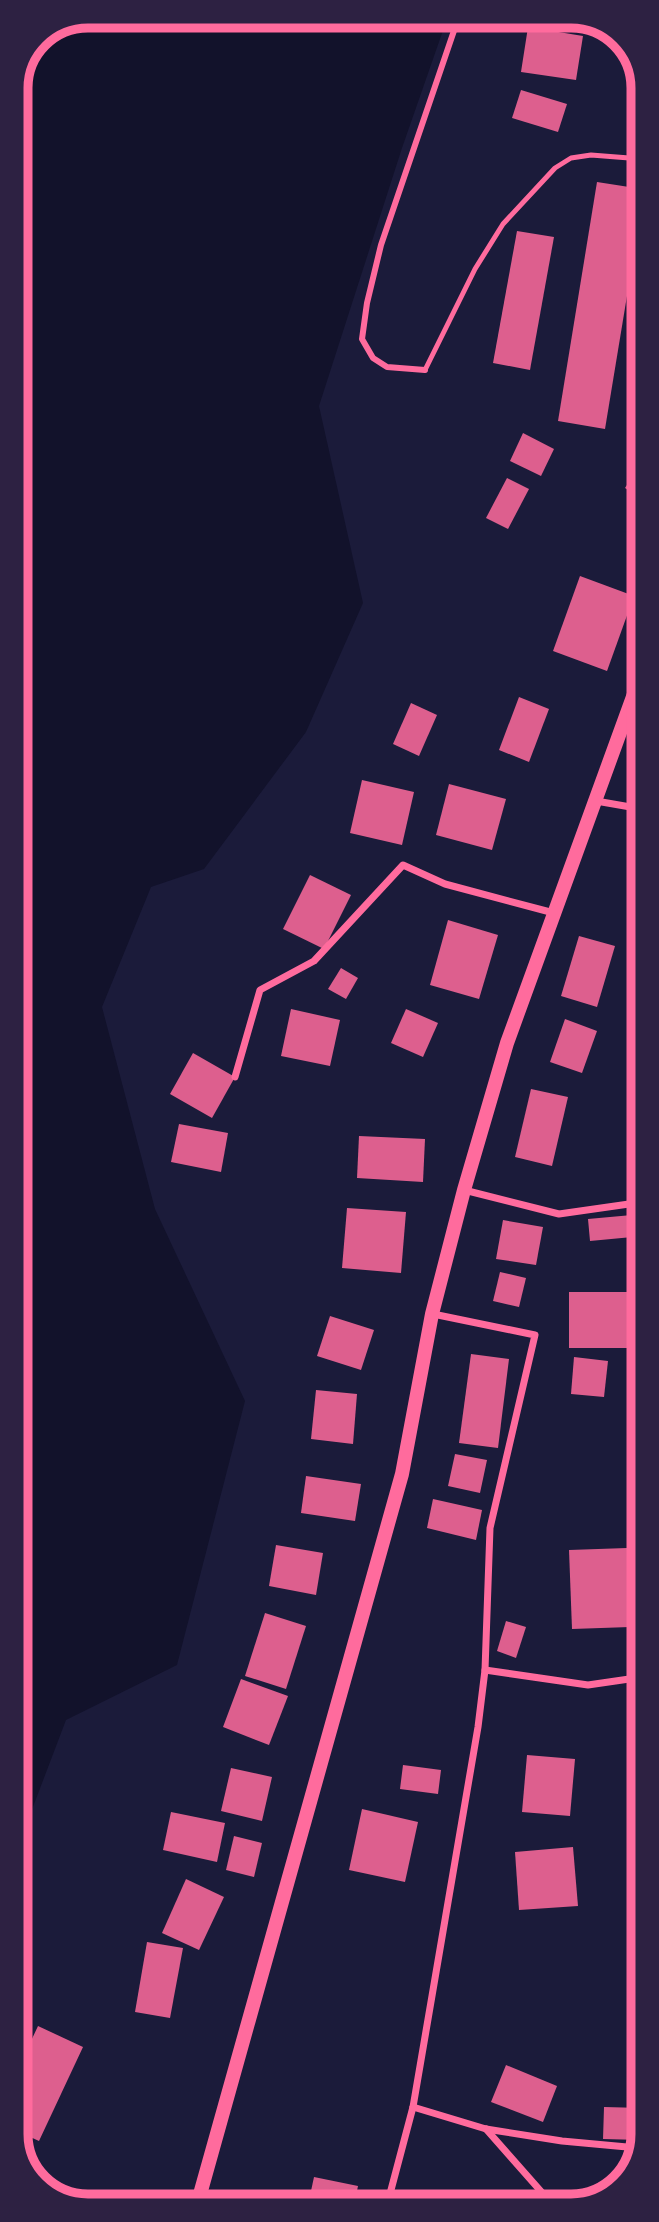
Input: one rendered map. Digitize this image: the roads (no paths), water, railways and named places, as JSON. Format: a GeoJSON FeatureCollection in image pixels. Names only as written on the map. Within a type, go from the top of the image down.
{"type":"FeatureCollection","features":[{"type":"Feature","properties":{"kind":"main road"},"geometry":{"type":"LineString","coordinates":[[200,2194],[402,1474],[432,1314],[464,1190],[508,1043],[631,703]]}},
{"type":"Feature","properties":{"kind":"street"},"geometry":{"type":"LineString","coordinates":[[425,370],[387,367],[373,358],[362,339],[381,245],[455,28]]}},
{"type":"Feature","properties":{"kind":"street"},"geometry":{"type":"LineString","coordinates":[[596,801],[631,807]]}},
{"type":"Feature","properties":{"kind":"street"},"geometry":{"type":"LineString","coordinates":[[235,1077],[260,990],[314,961],[403,865],[445,884],[555,913]]}},
{"type":"Feature","properties":{"kind":"street"},"geometry":{"type":"LineString","coordinates":[[464,1190],[559,1214],[631,1204]]}},
{"type":"Feature","properties":{"kind":"street"},"geometry":{"type":"LineString","coordinates":[[390,2194],[413,2107],[478,1727],[485,1670],[490,1528],[535,1335],[432,1314]]}},
{"type":"Feature","properties":{"kind":"street"},"geometry":{"type":"LineString","coordinates":[[485,1670],[588,1685],[631,1679]]}},
{"type":"Feature","properties":{"kind":"street"},"geometry":{"type":"LineString","coordinates":[[413,2107],[486,2129],[562,2141],[629,2147]]}},
{"type":"Feature","properties":{"kind":"street"},"geometry":{"type":"LineString","coordinates":[[486,2129],[543,2194]]}},
{"type":"Feature","properties":{"kind":"lane"},"geometry":{"type":"LineString","coordinates":[[425,370],[475,269],[503,224],[555,168],[571,158],[591,155],[631,158]]}}]}
